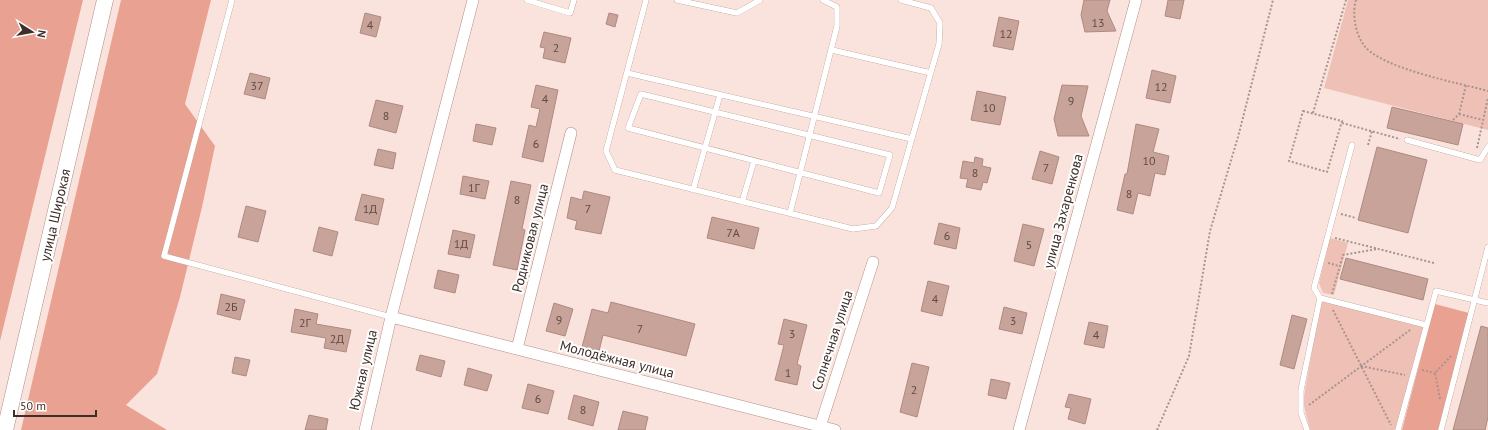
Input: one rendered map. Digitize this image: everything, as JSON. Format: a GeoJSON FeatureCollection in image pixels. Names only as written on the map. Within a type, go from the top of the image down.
{"type":"FeatureCollection","features":[{"type":"Feature","properties":{"kind":"main road","name":"улица Широкая"},"geometry":{"type":"LineString","coordinates":[[5,430],[105,0]]}},
{"type":"Feature","properties":{"kind":"street","name":"Южная улица"},"geometry":{"type":"LineString","coordinates":[[365,430],[391,317],[473,0]]}},
{"type":"Feature","properties":{"kind":"street","name":"улица Захаренкова"},"geometry":{"type":"LineString","coordinates":[[1019,430],[1136,0]]}},
{"type":"Feature","properties":{"kind":"street","name":"Родниковая улица"},"geometry":{"type":"LineString","coordinates":[[517,349],[571,133]]}},
{"type":"Feature","properties":{"kind":"street","name":"Солнечная улица"},"geometry":{"type":"LineString","coordinates":[[819,428],[873,262]]}},
{"type":"Feature","properties":{"kind":"street","name":"Молодёжная улица"},"geometry":{"type":"LineString","coordinates":[[391,317],[819,428],[835,430]]}},
{"type":"Feature","properties":{"kind":"lane"},"geometry":{"type":"LineString","coordinates":[[232,0],[164,256],[391,317]]}},
{"type":"Feature","properties":{"kind":"lane"},"geometry":{"type":"LineString","coordinates":[[527,0],[570,13],[574,0]]}},
{"type":"Feature","properties":{"kind":"lane"},"geometry":{"type":"LineString","coordinates":[[646,0],[606,151],[615,170],[853,229],[876,226],[892,208],[939,44],[940,23],[931,8],[902,0]]}},
{"type":"Feature","properties":{"kind":"lane"},"geometry":{"type":"LineString","coordinates":[[677,0],[737,13],[760,0]]}},
{"type":"Feature","properties":{"kind":"lane"},"geometry":{"type":"LineString","coordinates":[[790,213],[837,26],[837,7],[823,0]]}},
{"type":"Feature","properties":{"kind":"lane"},"geometry":{"type":"LineString","coordinates":[[832,50],[931,73]]}},
{"type":"Feature","properties":{"kind":"lane"},"geometry":{"type":"LineString","coordinates":[[627,73],[912,139]]}},
{"type":"Feature","properties":{"kind":"lane"},"geometry":{"type":"LineString","coordinates":[[641,94],[715,111],[890,155],[879,193],[800,174],[628,128],[641,94]]}},
{"type":"Feature","properties":{"kind":"lane"},"geometry":{"type":"LineString","coordinates":[[693,190],[720,95]]}},
{"type":"Feature","properties":{"kind":"lane"},"geometry":{"type":"LineString","coordinates":[[1407,140],[1480,160],[1488,147]]}},
{"type":"Feature","properties":{"kind":"lane"},"geometry":{"type":"LineString","coordinates":[[1307,430],[1301,410],[1301,390],[1320,298],[1314,288],[1352,145]]}},
{"type":"Feature","properties":{"kind":"lane"},"geometry":{"type":"LineString","coordinates":[[742,202],[754,161]]}},
{"type":"Feature","properties":{"kind":"lane"},"geometry":{"type":"LineString","coordinates":[[1441,430],[1488,247]]}},
{"type":"Feature","properties":{"kind":"lane"},"geometry":{"type":"LineString","coordinates":[[1398,430],[1436,290],[1488,303]]}},
{"type":"Feature","properties":{"kind":"lane"},"geometry":{"type":"LineString","coordinates":[[1320,298],[1426,325]]}},
{"type":"Feature","properties":{"kind":"path"},"geometry":{"type":"LineString","coordinates":[[1157,430],[1189,356],[1210,231],[1238,137],[1274,0]]}},
{"type":"Feature","properties":{"kind":"path"},"geometry":{"type":"LineString","coordinates":[[1313,113],[1346,0]]}},
{"type":"Feature","properties":{"kind":"path"},"geometry":{"type":"LineString","coordinates":[[1356,0],[1353,10],[1354,24],[1363,44],[1379,58],[1402,68],[1488,92]]}},
{"type":"Feature","properties":{"kind":"path"},"geometry":{"type":"LineString","coordinates":[[1452,120],[1459,114],[1466,85]]}},
{"type":"Feature","properties":{"kind":"path"},"geometry":{"type":"LineString","coordinates":[[1475,158],[1488,98]]}},
{"type":"Feature","properties":{"kind":"path"},"geometry":{"type":"LineString","coordinates":[[1342,123],[1327,172],[1289,160],[1303,111],[1407,140]]}},
{"type":"Feature","properties":{"kind":"path"},"geometry":{"type":"LineString","coordinates":[[1459,114],[1483,120]]}},
{"type":"Feature","properties":{"kind":"path"},"geometry":{"type":"LineString","coordinates":[[1368,145],[1372,131]]}},
{"type":"Feature","properties":{"kind":"path"},"geometry":{"type":"LineString","coordinates":[[1334,212],[1356,218]]}},
{"type":"Feature","properties":{"kind":"path"},"geometry":{"type":"LineString","coordinates":[[1327,236],[1434,263]]}},
{"type":"Feature","properties":{"kind":"path"},"geometry":{"type":"LineString","coordinates":[[1378,249],[1342,255],[1329,300],[1360,366],[1394,430]]}},
{"type":"Feature","properties":{"kind":"path"},"geometry":{"type":"LineString","coordinates":[[1301,410],[1418,323]]}},
{"type":"Feature","properties":{"kind":"path"},"geometry":{"type":"LineString","coordinates":[[1435,373],[1463,343]]}},
{"type":"Feature","properties":{"kind":"path"},"geometry":{"type":"LineString","coordinates":[[1360,366],[1412,377]]}},
{"type":"Feature","properties":{"kind":"path"},"geometry":{"type":"LineString","coordinates":[[1415,368],[1435,373]]}},
{"type":"Feature","properties":{"kind":"path"},"geometry":{"type":"LineString","coordinates":[[1435,373],[1444,418]]}},
{"type":"Feature","properties":{"kind":"shaded area"},"geometry":{"type":"Polygon","coordinates":[[[0,0],[83,0],[0,341],[0,0]]]}},
{"type":"Feature","properties":{"kind":"shaded area"},"geometry":{"type":"Polygon","coordinates":[[[121,0],[211,0],[185,104],[215,146],[180,297],[157,374],[126,405],[167,430],[21,430],[121,0]]]}},
{"type":"Feature","properties":{"kind":"shaded area"},"geometry":{"type":"Polygon","coordinates":[[[1348,0],[1488,0],[1488,130],[1324,88],[1348,0]]]}},
{"type":"Feature","properties":{"kind":"shaded area"},"geometry":{"type":"Polygon","coordinates":[[[1330,238],[1348,243],[1334,295],[1323,293],[1319,283],[1330,238]]]}},
{"type":"Feature","properties":{"kind":"shaded area"},"geometry":{"type":"Polygon","coordinates":[[[1321,299],[1424,326],[1396,430],[1310,430],[1303,402],[1321,299]]]}},
{"type":"Feature","properties":{"kind":"shaded area"},"geometry":{"type":"Polygon","coordinates":[[[1435,304],[1469,313],[1438,430],[1402,430],[1435,304]]]}},
{"type":"Feature","properties":{"kind":"building"},"geometry":{"type":"Polygon","coordinates":[[[1084,0],[1110,0],[1107,11],[1116,31],[1085,32],[1081,15],[1084,0]]]}},
{"type":"Feature","properties":{"kind":"building"},"geometry":{"type":"Polygon","coordinates":[[[1168,0],[1184,0],[1180,19],[1165,16],[1168,0]]]}},
{"type":"Feature","properties":{"kind":"building"},"geometry":{"type":"Polygon","coordinates":[[[365,13],[381,17],[376,37],[360,33],[365,13]]]}},
{"type":"Feature","properties":{"kind":"building"},"geometry":{"type":"Polygon","coordinates":[[[609,13],[618,15],[615,27],[606,24],[609,13]]]}},
{"type":"Feature","properties":{"kind":"building"},"geometry":{"type":"Polygon","coordinates":[[[999,17],[1019,21],[1013,50],[993,46],[999,17]]]}},
{"type":"Feature","properties":{"kind":"building"},"geometry":{"type":"Polygon","coordinates":[[[544,32],[571,38],[565,63],[543,58],[545,48],[540,47],[544,32]]]}},
{"type":"Feature","properties":{"kind":"building"},"geometry":{"type":"Polygon","coordinates":[[[1152,70],[1176,76],[1170,103],[1146,98],[1152,70]]]}},
{"type":"Feature","properties":{"kind":"building"},"geometry":{"type":"Polygon","coordinates":[[[250,73],[270,78],[265,99],[244,94],[250,73]]]}},
{"type":"Feature","properties":{"kind":"building"},"geometry":{"type":"Polygon","coordinates":[[[536,85],[558,90],[543,162],[522,157],[529,125],[536,127],[540,109],[531,107],[536,85]]]}},
{"type":"Feature","properties":{"kind":"building"},"geometry":{"type":"Polygon","coordinates":[[[1062,85],[1088,86],[1081,116],[1089,136],[1058,136],[1054,119],[1062,85]]]}},
{"type":"Feature","properties":{"kind":"building"},"geometry":{"type":"Polygon","coordinates":[[[977,91],[1006,97],[1000,125],[971,120],[977,91]]]}},
{"type":"Feature","properties":{"kind":"building"},"geometry":{"type":"Polygon","coordinates":[[[376,100],[403,106],[396,133],[369,126],[376,100]]]}},
{"type":"Feature","properties":{"kind":"building"},"geometry":{"type":"Polygon","coordinates":[[[1392,107],[1463,124],[1458,145],[1387,128],[1392,107]]]}},
{"type":"Feature","properties":{"kind":"building"},"geometry":{"type":"Polygon","coordinates":[[[476,124],[496,128],[492,145],[473,141],[476,124]]]}},
{"type":"Feature","properties":{"kind":"building"},"geometry":{"type":"Polygon","coordinates":[[[1136,124],[1159,129],[1153,152],[1169,156],[1165,175],[1155,173],[1150,196],[1138,193],[1133,214],[1117,210],[1125,174],[1127,174],[1136,124]]]}},
{"type":"Feature","properties":{"kind":"building"},"geometry":{"type":"Polygon","coordinates":[[[1377,147],[1427,160],[1408,233],[1358,220],[1377,147]]]}},
{"type":"Feature","properties":{"kind":"building"},"geometry":{"type":"Polygon","coordinates":[[[378,149],[396,153],[393,169],[374,165],[378,149]]]}},
{"type":"Feature","properties":{"kind":"building"},"geometry":{"type":"Polygon","coordinates":[[[1040,151],[1059,157],[1052,184],[1032,179],[1040,151]]]}},
{"type":"Feature","properties":{"kind":"building"},"geometry":{"type":"Polygon","coordinates":[[[975,157],[983,159],[982,166],[991,168],[987,183],[983,182],[981,190],[966,187],[968,179],[960,178],[963,161],[974,163],[975,157]]]}},
{"type":"Feature","properties":{"kind":"building"},"geometry":{"type":"Polygon","coordinates":[[[463,176],[489,181],[485,199],[460,194],[463,176]]]}},
{"type":"Feature","properties":{"kind":"building"},"geometry":{"type":"Polygon","coordinates":[[[511,181],[531,185],[522,229],[525,230],[517,270],[493,265],[511,181]]]}},
{"type":"Feature","properties":{"kind":"building"},"geometry":{"type":"Polygon","coordinates":[[[584,191],[610,197],[601,234],[575,229],[577,221],[567,218],[571,197],[582,200],[584,191]]]}},
{"type":"Feature","properties":{"kind":"building"},"geometry":{"type":"Polygon","coordinates":[[[362,194],[384,199],[378,225],[355,220],[362,194]]]}},
{"type":"Feature","properties":{"kind":"building"},"geometry":{"type":"Polygon","coordinates":[[[246,206],[266,211],[258,242],[238,237],[246,206]]]}},
{"type":"Feature","properties":{"kind":"building"},"geometry":{"type":"Polygon","coordinates":[[[712,217],[759,228],[754,249],[707,238],[712,217]]]}},
{"type":"Feature","properties":{"kind":"building"},"geometry":{"type":"Polygon","coordinates":[[[939,223],[960,228],[956,249],[934,244],[939,223]]]}},
{"type":"Feature","properties":{"kind":"building"},"geometry":{"type":"Polygon","coordinates":[[[1023,224],[1044,229],[1034,266],[1014,261],[1023,224]]]}},
{"type":"Feature","properties":{"kind":"building"},"geometry":{"type":"Polygon","coordinates":[[[319,227],[338,232],[332,256],[313,251],[319,227]]]}},
{"type":"Feature","properties":{"kind":"building"},"geometry":{"type":"Polygon","coordinates":[[[453,230],[475,235],[470,258],[448,254],[453,230]]]}},
{"type":"Feature","properties":{"kind":"building"},"geometry":{"type":"Polygon","coordinates":[[[1346,258],[1428,279],[1423,300],[1340,279],[1346,258]]]}},
{"type":"Feature","properties":{"kind":"building"},"geometry":{"type":"Polygon","coordinates":[[[438,270],[459,275],[455,293],[434,288],[438,270]]]}},
{"type":"Feature","properties":{"kind":"building"},"geometry":{"type":"Polygon","coordinates":[[[928,281],[949,286],[942,316],[921,311],[928,281]]]}},
{"type":"Feature","properties":{"kind":"building"},"geometry":{"type":"Polygon","coordinates":[[[221,294],[245,300],[240,320],[217,314],[221,294]]]}},
{"type":"Feature","properties":{"kind":"building"},"geometry":{"type":"Polygon","coordinates":[[[611,302],[695,324],[686,356],[603,335],[599,351],[582,347],[592,309],[608,313],[611,302]]]}},
{"type":"Feature","properties":{"kind":"building"},"geometry":{"type":"Polygon","coordinates":[[[554,303],[573,309],[565,336],[546,331],[554,303]]]}},
{"type":"Feature","properties":{"kind":"building"},"geometry":{"type":"Polygon","coordinates":[[[1004,307],[1027,313],[1022,334],[999,329],[1004,307]]]}},
{"type":"Feature","properties":{"kind":"building"},"geometry":{"type":"Polygon","coordinates":[[[295,309],[318,314],[316,324],[351,330],[346,352],[324,348],[326,338],[291,332],[295,309]]]}},
{"type":"Feature","properties":{"kind":"building"},"geometry":{"type":"Polygon","coordinates":[[[1292,315],[1307,319],[1294,369],[1280,365],[1292,315]]]}},
{"type":"Feature","properties":{"kind":"building"},"geometry":{"type":"Polygon","coordinates":[[[784,319],[807,325],[797,364],[801,366],[797,385],[775,380],[784,345],[778,344],[784,319]]]}},
{"type":"Feature","properties":{"kind":"building"},"geometry":{"type":"Polygon","coordinates":[[[1089,322],[1108,326],[1104,348],[1084,344],[1089,322]]]}},
{"type":"Feature","properties":{"kind":"building"},"geometry":{"type":"Polygon","coordinates":[[[1481,326],[1488,328],[1488,417],[1485,430],[1453,430],[1481,326]]]}},
{"type":"Feature","properties":{"kind":"building"},"geometry":{"type":"Polygon","coordinates":[[[420,355],[445,361],[441,377],[416,370],[420,355]]]}},
{"type":"Feature","properties":{"kind":"building"},"geometry":{"type":"Polygon","coordinates":[[[235,357],[250,360],[246,376],[232,373],[235,357]]]}},
{"type":"Feature","properties":{"kind":"building"},"geometry":{"type":"Polygon","coordinates":[[[912,363],[929,367],[917,417],[900,412],[912,363]]]}},
{"type":"Feature","properties":{"kind":"building"},"geometry":{"type":"Polygon","coordinates":[[[468,368],[492,375],[487,391],[464,385],[468,368]]]}},
{"type":"Feature","properties":{"kind":"building"},"geometry":{"type":"Polygon","coordinates":[[[991,379],[1010,383],[1006,399],[988,395],[991,379]]]}},
{"type":"Feature","properties":{"kind":"building"},"geometry":{"type":"Polygon","coordinates":[[[528,384],[554,391],[548,414],[522,408],[528,384]]]}},
{"type":"Feature","properties":{"kind":"building"},"geometry":{"type":"Polygon","coordinates":[[[1069,394],[1091,399],[1085,424],[1068,419],[1071,408],[1065,407],[1069,394]]]}},
{"type":"Feature","properties":{"kind":"building"},"geometry":{"type":"Polygon","coordinates":[[[574,395],[599,402],[593,426],[568,419],[574,395]]]}},
{"type":"Feature","properties":{"kind":"building"},"geometry":{"type":"Polygon","coordinates":[[[623,411],[648,417],[645,430],[618,430],[623,411]]]}},
{"type":"Feature","properties":{"kind":"building"},"geometry":{"type":"Polygon","coordinates":[[[309,415],[328,419],[326,430],[305,430],[309,415]]]}}]}
